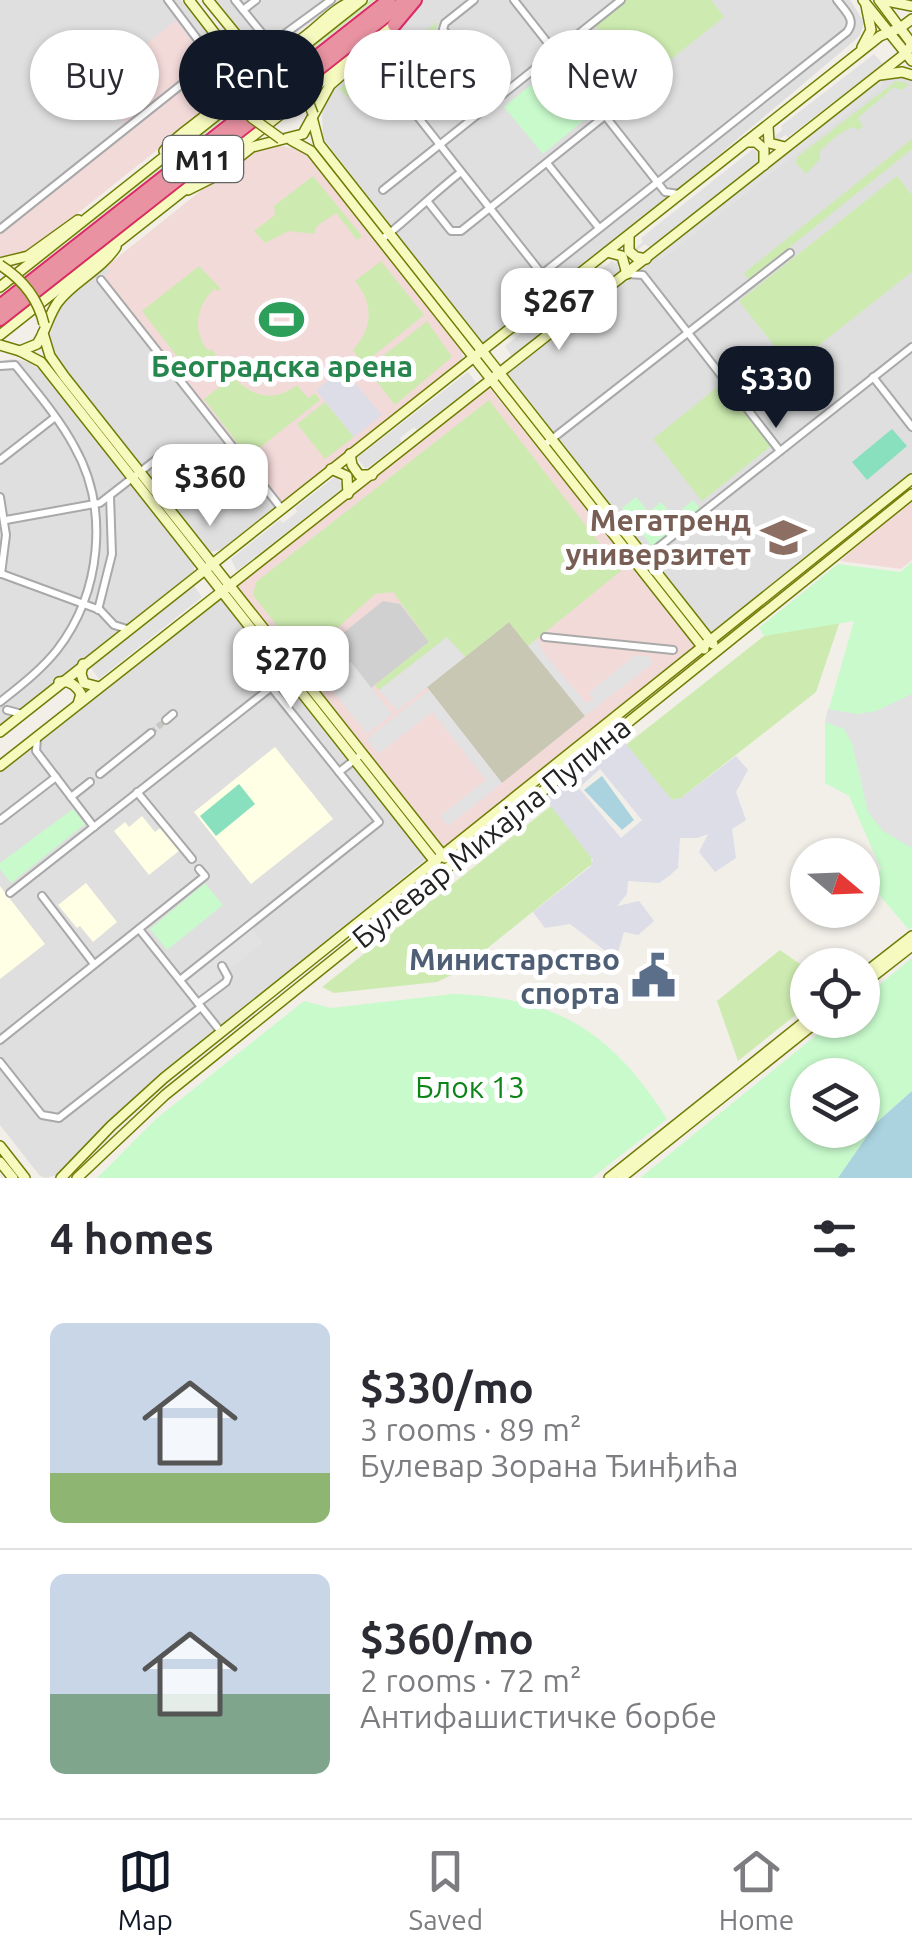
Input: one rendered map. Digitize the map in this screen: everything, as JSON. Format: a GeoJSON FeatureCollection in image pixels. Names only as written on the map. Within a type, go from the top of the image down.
{"type":"FeatureCollection","features":[{"type":"Feature","properties":{"kind":"highway","name":"M11"},"geometry":{"type":"LineString","coordinates":[[0,306],[389,0]]}},
{"type":"Feature","properties":{"kind":"highway","name":"M11"},"geometry":{"type":"LineString","coordinates":[[0,319],[406,0]]}},
{"type":"Feature","properties":{"kind":"highway"},"geometry":{"type":"LineString","coordinates":[[394,24],[416,0]]}},
{"type":"Feature","properties":{"kind":"street"},"geometry":{"type":"LineString","coordinates":[[0,228],[206,65],[208,52],[168,0]]}},
{"type":"Feature","properties":{"kind":"street"},"geometry":{"type":"LineString","coordinates":[[208,0],[232,30]]}},
{"type":"Feature","properties":{"kind":"street"},"geometry":{"type":"LineString","coordinates":[[236,0],[265,37],[280,40],[331,0]]}},
{"type":"Feature","properties":{"kind":"street"},"geometry":{"type":"LineString","coordinates":[[243,10],[256,0]]}},
{"type":"Feature","properties":{"kind":"street"},"geometry":{"type":"LineString","coordinates":[[312,30],[348,2],[359,0]]}},
{"type":"Feature","properties":{"kind":"street"},"geometry":{"type":"LineString","coordinates":[[0,286],[359,0]]}},
{"type":"Feature","properties":{"kind":"street"},"geometry":{"type":"LineString","coordinates":[[443,30],[445,23],[474,0]]}},
{"type":"Feature","properties":{"kind":"street"},"geometry":{"type":"LineString","coordinates":[[514,0],[538,30]]}},
{"type":"Feature","properties":{"kind":"street"},"geometry":{"type":"LineString","coordinates":[[584,30],[621,0]]}},
{"type":"Feature","properties":{"kind":"street"},"geometry":{"type":"LineString","coordinates":[[542,274],[846,32],[851,19],[837,0]]}},
{"type":"Feature","properties":{"kind":"street"},"geometry":{"type":"LineString","coordinates":[[880,0],[912,6]]}},
{"type":"Feature","properties":{"kind":"street"},"geometry":{"type":"LineString","coordinates":[[880,0],[911,50]]}},
{"type":"Feature","properties":{"kind":"street"},"geometry":{"type":"LineString","coordinates":[[178,13],[191,1],[213,30]]}},
{"type":"Feature","properties":{"kind":"street"},"geometry":{"type":"LineString","coordinates":[[864,1],[890,33],[911,50]]}},
{"type":"Feature","properties":{"kind":"street"},"geometry":{"type":"LineString","coordinates":[[857,54],[870,30],[864,1]]}},
{"type":"Feature","properties":{"kind":"street"},"geometry":{"type":"LineString","coordinates":[[4,729],[880,36],[912,19]]}},
{"type":"Feature","properties":{"kind":"street"},"geometry":{"type":"LineString","coordinates":[[324,97],[330,86],[380,44],[394,24]]}},
{"type":"Feature","properties":{"kind":"street"},"geometry":{"type":"LineString","coordinates":[[0,335],[394,24]]}},
{"type":"Feature","properties":{"kind":"street"},"geometry":{"type":"LineString","coordinates":[[0,766],[911,50]]}},
{"type":"Feature","properties":{"kind":"street"},"geometry":{"type":"LineString","coordinates":[[511,88],[531,72]]}},
{"type":"Feature","properties":{"kind":"street"},"geometry":{"type":"LineString","coordinates":[[878,76],[902,72],[912,75]]}},
{"type":"Feature","properties":{"kind":"street"},"geometry":{"type":"LineString","coordinates":[[154,164],[172,142],[199,120]]}},
{"type":"Feature","properties":{"kind":"street"},"geometry":{"type":"LineString","coordinates":[[255,120],[286,139],[315,148]]}},
{"type":"Feature","properties":{"kind":"street"},"geometry":{"type":"LineString","coordinates":[[180,192],[214,177],[252,146],[304,134],[312,120]]}},
{"type":"Feature","properties":{"kind":"street"},"geometry":{"type":"LineString","coordinates":[[313,120],[315,148],[714,653]]}},
{"type":"Feature","properties":{"kind":"street"},"geometry":{"type":"LineString","coordinates":[[421,120],[549,283],[548,298]]}},
{"type":"Feature","properties":{"kind":"street"},"geometry":{"type":"LineString","coordinates":[[382,190],[471,120]]}},
{"type":"Feature","properties":{"kind":"street"},"geometry":{"type":"LineString","coordinates":[[428,202],[454,232],[462,231],[600,120]]}},
{"type":"Feature","properties":{"kind":"street"},"geometry":{"type":"LineString","coordinates":[[610,120],[665,192],[681,193]]}},
{"type":"Feature","properties":{"kind":"street"},"geometry":{"type":"LineString","coordinates":[[769,124],[766,133],[770,142],[787,147]]}},
{"type":"Feature","properties":{"kind":"street"},"geometry":{"type":"LineString","coordinates":[[746,142],[756,142],[764,148],[764,165]]}},
{"type":"Feature","properties":{"kind":"street"},"geometry":{"type":"LineString","coordinates":[[548,163],[599,228]]}},
{"type":"Feature","properties":{"kind":"street"},"geometry":{"type":"LineString","coordinates":[[385,237],[461,172]]}},
{"type":"Feature","properties":{"kind":"street"},"geometry":{"type":"LineString","coordinates":[[661,209],[665,192]]}},
{"type":"Feature","properties":{"kind":"street"},"geometry":{"type":"LineString","coordinates":[[0,264],[28,256],[66,226],[94,212]]}},
{"type":"Feature","properties":{"kind":"street"},"geometry":{"type":"LineString","coordinates":[[630,234],[629,252],[646,259]]}},
{"type":"Feature","properties":{"kind":"street"},"geometry":{"type":"LineString","coordinates":[[10,352],[34,347],[61,298],[108,258],[120,240]]}},
{"type":"Feature","properties":{"kind":"street"},"geometry":{"type":"LineString","coordinates":[[607,252],[622,256],[627,274]]}},
{"type":"Feature","properties":{"kind":"street"},"geometry":{"type":"LineString","coordinates":[[547,443],[790,253]]}},
{"type":"Feature","properties":{"kind":"street"},"geometry":{"type":"LineString","coordinates":[[646,259],[643,275],[780,451]]}},
{"type":"Feature","properties":{"kind":"street"},"geometry":{"type":"LineString","coordinates":[[0,264],[20,279],[30,293],[44,329],[46,359],[442,863]]}},
{"type":"Feature","properties":{"kind":"street"},"geometry":{"type":"LineString","coordinates":[[627,274],[643,275]]}},
{"type":"Feature","properties":{"kind":"street"},"geometry":{"type":"LineString","coordinates":[[102,280],[282,508]]}},
{"type":"Feature","properties":{"kind":"street"},"geometry":{"type":"LineString","coordinates":[[549,283],[564,285]]}},
{"type":"Feature","properties":{"kind":"street"},"geometry":{"type":"LineString","coordinates":[[0,345],[10,352],[46,359]]}},
{"type":"Feature","properties":{"kind":"street"},"geometry":{"type":"LineString","coordinates":[[641,561],[912,347]]}},
{"type":"Feature","properties":{"kind":"street"},"geometry":{"type":"LineString","coordinates":[[0,366],[15,365],[76,449],[94,505],[96,551],[82,604],[54,654],[0,701],[7,710],[22,714]]}},
{"type":"Feature","properties":{"kind":"street"},"geometry":{"type":"LineString","coordinates":[[873,378],[912,427]]}},
{"type":"Feature","properties":{"kind":"street"},"geometry":{"type":"LineString","coordinates":[[0,460],[54,418]]}},
{"type":"Feature","properties":{"kind":"street"},"geometry":{"type":"LineString","coordinates":[[6,520],[94,505],[167,451],[209,460],[220,459],[235,449]]}},
{"type":"Feature","properties":{"kind":"street"},"geometry":{"type":"LineString","coordinates":[[350,454],[359,475],[372,475]]}},
{"type":"Feature","properties":{"kind":"street"},"geometry":{"type":"LineString","coordinates":[[330,469],[348,476],[348,494]]}},
{"type":"Feature","properties":{"kind":"street","name":"Булевар Михајла Пупина"},"geometry":{"type":"LineString","coordinates":[[77,1178],[144,1112],[306,980],[570,754],[912,479]]}},
{"type":"Feature","properties":{"kind":"street","name":"Булевар Михајла Пупина"},"geometry":{"type":"LineString","coordinates":[[62,1178],[136,1101],[298,970],[577,763],[912,494]]}},
{"type":"Feature","properties":{"kind":"street"},"geometry":{"type":"LineString","coordinates":[[98,610],[112,554],[110,496]]}},
{"type":"Feature","properties":{"kind":"street"},"geometry":{"type":"LineString","coordinates":[[0,497],[6,520],[1,576],[98,610],[114,625],[127,628]]}},
{"type":"Feature","properties":{"kind":"street"},"geometry":{"type":"LineString","coordinates":[[688,621],[710,627],[728,626]]}},
{"type":"Feature","properties":{"kind":"street"},"geometry":{"type":"LineString","coordinates":[[683,663],[688,621]]}},
{"type":"Feature","properties":{"kind":"street"},"geometry":{"type":"LineString","coordinates":[[113,640],[114,625]]}},
{"type":"Feature","properties":{"kind":"street"},"geometry":{"type":"LineString","coordinates":[[545,637],[673,650]]}},
{"type":"Feature","properties":{"kind":"street"},"geometry":{"type":"LineString","coordinates":[[83,664],[84,683],[100,687]]}},
{"type":"Feature","properties":{"kind":"street"},"geometry":{"type":"LineString","coordinates":[[10,893],[291,671]]}},
{"type":"Feature","properties":{"kind":"street"},"geometry":{"type":"LineString","coordinates":[[59,682],[69,682],[77,688],[81,694],[76,706]]}},
{"type":"Feature","properties":{"kind":"street"},"geometry":{"type":"LineString","coordinates":[[180,980],[379,822],[271,687]]}},
{"type":"Feature","properties":{"kind":"street"},"geometry":{"type":"LineString","coordinates":[[4,729],[7,710]]}},
{"type":"Feature","properties":{"kind":"street"},"geometry":{"type":"LineString","coordinates":[[166,720],[173,714]]}},
{"type":"Feature","properties":{"kind":"street"},"geometry":{"type":"LineString","coordinates":[[71,797],[151,733]]}},
{"type":"Feature","properties":{"kind":"street"},"geometry":{"type":"LineString","coordinates":[[36,751],[38,737]]}},
{"type":"Feature","properties":{"kind":"street"},"geometry":{"type":"LineString","coordinates":[[23,748],[36,751],[94,827]]}},
{"type":"Feature","properties":{"kind":"street"},"geometry":{"type":"LineString","coordinates":[[570,754],[577,763]]}},
{"type":"Feature","properties":{"kind":"street"},"geometry":{"type":"LineString","coordinates":[[339,772],[358,757]]}},
{"type":"Feature","properties":{"kind":"street"},"geometry":{"type":"LineString","coordinates":[[0,820],[56,777]]}},
{"type":"Feature","properties":{"kind":"street"},"geometry":{"type":"LineString","coordinates":[[138,792],[192,860]]}},
{"type":"Feature","properties":{"kind":"street"},"geometry":{"type":"LineString","coordinates":[[0,1040],[205,876],[199,869]]}},
{"type":"Feature","properties":{"kind":"street"},"geometry":{"type":"LineString","coordinates":[[29,879],[35,886]]}},
{"type":"Feature","properties":{"kind":"street"},"geometry":{"type":"LineString","coordinates":[[42,896],[94,964]]}},
{"type":"Feature","properties":{"kind":"street"},"geometry":{"type":"LineString","coordinates":[[139,929],[221,1032]]}},
{"type":"Feature","properties":{"kind":"street"},"geometry":{"type":"LineString","coordinates":[[880,961],[912,936]]}},
{"type":"Feature","properties":{"kind":"street"},"geometry":{"type":"LineString","coordinates":[[880,971],[912,946]]}},
{"type":"Feature","properties":{"kind":"street"},"geometry":{"type":"LineString","coordinates":[[0,1062],[42,1115],[58,1118],[226,982],[222,966]]}},
{"type":"Feature","properties":{"kind":"street"},"geometry":{"type":"LineString","coordinates":[[298,970],[306,980]]}},
{"type":"Feature","properties":{"kind":"street"},"geometry":{"type":"LineString","coordinates":[[609,1178],[790,1033]]}},
{"type":"Feature","properties":{"kind":"street"},"geometry":{"type":"LineString","coordinates":[[622,1178],[797,1038]]}},
{"type":"Feature","properties":{"kind":"street"},"geometry":{"type":"LineString","coordinates":[[0,1146],[25,1178]]}},
{"type":"Feature","properties":{"kind":"street"},"geometry":{"type":"LineString","coordinates":[[0,1162],[13,1178]]}},
{"type":"Feature","properties":{"kind":"shaded area"},"geometry":{"type":"Polygon","coordinates":[[[0,0],[181,0],[205,30],[179,30],[181,120],[145,160],[0,256],[0,0]]]}},
{"type":"Feature","properties":{"kind":"shaded area"},"geometry":{"type":"Polygon","coordinates":[[[213,0],[343,0],[300,30],[237,30],[213,0]]]}},
{"type":"Feature","properties":{"kind":"shaded area"},"geometry":{"type":"Polygon","coordinates":[[[420,0],[850,0],[864,22],[854,41],[483,346],[323,138],[322,120],[330,90],[344,78],[344,120],[511,120],[511,30],[395,30],[420,0]]]}},
{"type":"Feature","properties":{"kind":"shaded area"},"geometry":{"type":"Polygon","coordinates":[[[176,20],[184,30],[179,30],[179,81],[159,97],[159,34],[176,20]]]}},
{"type":"Feature","properties":{"kind":"shaded area"},"geometry":{"type":"Polygon","coordinates":[[[874,54],[883,64],[788,137],[785,135],[650,248],[645,244],[618,266],[621,271],[568,312],[556,316],[558,320],[512,357],[505,346],[612,261],[615,263],[643,242],[641,238],[753,149],[756,152],[782,130],[781,126],[874,54]]]}},
{"type":"Feature","properties":{"kind":"shaded area"},"geometry":{"type":"Polygon","coordinates":[[[882,77],[912,77],[912,475],[712,634],[691,613],[506,375],[882,77]]]}},
{"type":"Feature","properties":{"kind":"shaded area"},"geometry":{"type":"Polygon","coordinates":[[[879,79],[884,85],[660,261],[656,256],[879,79]]]}},
{"type":"Feature","properties":{"kind":"shaded area"},"geometry":{"type":"Polygon","coordinates":[[[179,86],[179,120],[194,120],[38,245],[16,256],[0,256],[0,229],[137,120],[159,120],[159,102],[179,86]]]}},
{"type":"Feature","properties":{"kind":"shaded area"},"geometry":{"type":"Polygon","coordinates":[[[279,145],[301,151],[317,165],[464,350],[457,366],[280,504],[103,277],[110,271],[107,266],[250,151],[279,145]]]}},
{"type":"Feature","properties":{"kind":"shaded area"},"geometry":{"type":"Polygon","coordinates":[[[291,147],[307,155],[463,356],[457,366],[222,549],[211,552],[196,539],[54,355],[50,335],[61,303],[135,244],[220,178],[291,147]]]}},
{"type":"Feature","properties":{"kind":"shaded area"},"geometry":{"type":"Polygon","coordinates":[[[0,361],[29,362],[40,370],[194,564],[194,571],[0,726],[0,361]]]}},
{"type":"Feature","properties":{"kind":"shaded area"},"geometry":{"type":"Polygon","coordinates":[[[343,369],[382,415],[354,437],[316,390],[343,369]]]}},
{"type":"Feature","properties":{"kind":"shaded area"},"geometry":{"type":"Polygon","coordinates":[[[468,372],[476,383],[417,430],[414,427],[366,469],[357,458],[468,372]]]}},
{"type":"Feature","properties":{"kind":"shaded area"},"geometry":{"type":"Polygon","coordinates":[[[489,387],[696,646],[442,850],[235,587],[489,387]]]}},
{"type":"Feature","properties":{"kind":"shaded area"},"geometry":{"type":"Polygon","coordinates":[[[336,476],[344,487],[237,571],[231,559],[280,520],[283,523],[297,512],[295,508],[336,476]]]}},
{"type":"Feature","properties":{"kind":"shaded area"},"geometry":{"type":"Polygon","coordinates":[[[912,499],[912,560],[901,569],[840,561],[912,499]]]}},
{"type":"Feature","properties":{"kind":"shaded area"},"geometry":{"type":"Polygon","coordinates":[[[194,586],[202,597],[99,679],[91,668],[194,586]]]}},
{"type":"Feature","properties":{"kind":"shaded area"},"geometry":{"type":"Polygon","coordinates":[[[230,592],[430,844],[431,855],[153,1081],[57,1175],[46,1178],[40,1176],[0,1125],[0,771],[230,592]]]}},
{"type":"Feature","properties":{"kind":"shaded area"},"geometry":{"type":"Polygon","coordinates":[[[383,601],[400,604],[429,642],[371,688],[332,642],[383,601]]]}},
{"type":"Feature","properties":{"kind":"shaded area"},"geometry":{"type":"Polygon","coordinates":[[[509,622],[585,716],[502,783],[427,687],[509,622]]]}},
{"type":"Feature","properties":{"kind":"shaded area"},"geometry":{"type":"Polygon","coordinates":[[[447,637],[465,657],[397,711],[379,690],[447,637]]]}},
{"type":"Feature","properties":{"kind":"shaded area"},"geometry":{"type":"Polygon","coordinates":[[[537,639],[543,652],[586,703],[594,699],[589,693],[634,656],[648,656],[653,663],[585,716],[528,646],[537,639]]]}},
{"type":"Feature","properties":{"kind":"shaded area"},"geometry":{"type":"Polygon","coordinates":[[[351,662],[392,714],[367,734],[326,682],[351,662]]]}},
{"type":"Feature","properties":{"kind":"shaded area"},"geometry":{"type":"Polygon","coordinates":[[[429,690],[502,783],[448,826],[440,816],[486,780],[432,712],[378,754],[367,739],[429,690]]]}},
{"type":"Feature","properties":{"kind":"shaded area"},"geometry":{"type":"Polygon","coordinates":[[[912,694],[912,848],[883,831],[868,812],[852,743],[844,729],[825,722],[828,709],[857,714],[876,711],[912,694]]]}},
{"type":"Feature","properties":{"kind":"shaded area"},"geometry":{"type":"Polygon","coordinates":[[[617,733],[672,800],[681,798],[736,756],[748,770],[736,792],[746,820],[732,829],[736,858],[715,872],[699,852],[708,834],[680,838],[678,868],[669,876],[659,883],[628,881],[627,894],[617,906],[639,901],[654,921],[638,935],[624,932],[616,959],[570,924],[545,928],[533,912],[590,867],[593,860],[540,792],[617,733]],[[600,769],[579,788],[621,838],[642,820],[600,769]]]}},
{"type":"Feature","properties":{"kind":"shaded area"},"geometry":{"type":"Polygon","coordinates":[[[275,747],[333,819],[251,884],[194,812],[275,747]]]}},
{"type":"Feature","properties":{"kind":"shaded area"},"geometry":{"type":"Polygon","coordinates":[[[142,816],[155,832],[162,827],[180,850],[149,875],[114,831],[125,822],[129,827],[142,816]]]}},
{"type":"Feature","properties":{"kind":"shaded area"},"geometry":{"type":"Polygon","coordinates":[[[86,883],[117,922],[93,942],[58,905],[86,883]]]}},
{"type":"Feature","properties":{"kind":"shaded area"},"geometry":{"type":"Polygon","coordinates":[[[0,886],[45,944],[0,979],[0,886]]]}},
{"type":"Feature","properties":{"kind":"shaded area"},"geometry":{"type":"Polygon","coordinates":[[[249,924],[263,942],[227,971],[228,977],[198,1003],[180,980],[249,924]]]}},
{"type":"Feature","properties":{"kind":"green space"},"geometry":{"type":"Polygon","coordinates":[[[370,0],[375,0],[324,40],[370,0]]]}},
{"type":"Feature","properties":{"kind":"green space"},"geometry":{"type":"Polygon","coordinates":[[[624,0],[711,0],[724,17],[673,58],[673,30],[599,30],[594,24],[624,0]]]}},
{"type":"Feature","properties":{"kind":"green space"},"geometry":{"type":"Polygon","coordinates":[[[896,81],[908,86],[901,90],[894,87],[858,118],[863,126],[848,129],[831,141],[806,174],[796,163],[797,157],[896,81]]]}},
{"type":"Feature","properties":{"kind":"green space"},"geometry":{"type":"Polygon","coordinates":[[[531,85],[531,120],[584,120],[543,154],[511,115],[511,101],[531,85]]]}},
{"type":"Feature","properties":{"kind":"green space"},"geometry":{"type":"Polygon","coordinates":[[[218,120],[222,120],[0,295],[218,120]]]}},
{"type":"Feature","properties":{"kind":"green space"},"geometry":{"type":"Polygon","coordinates":[[[912,139],[912,149],[749,280],[744,273],[912,139]]]}},
{"type":"Feature","properties":{"kind":"green space"},"geometry":{"type":"Polygon","coordinates":[[[313,176],[362,236],[357,240],[336,213],[317,226],[314,234],[289,231],[265,243],[254,231],[275,215],[274,206],[313,176]]]}},
{"type":"Feature","properties":{"kind":"green space"},"geometry":{"type":"Polygon","coordinates":[[[897,176],[912,195],[912,272],[791,367],[739,301],[897,176]]]}},
{"type":"Feature","properties":{"kind":"green space"},"geometry":{"type":"Polygon","coordinates":[[[381,261],[424,315],[363,364],[353,350],[369,316],[366,298],[355,281],[381,261]]]}},
{"type":"Feature","properties":{"kind":"green space"},"geometry":{"type":"Polygon","coordinates":[[[199,266],[221,289],[215,288],[209,295],[198,318],[203,343],[216,354],[190,373],[142,311],[199,266]]]}},
{"type":"Feature","properties":{"kind":"green space"},"geometry":{"type":"Polygon","coordinates":[[[427,321],[452,357],[395,405],[367,369],[427,321]]]}},
{"type":"Feature","properties":{"kind":"green space"},"geometry":{"type":"Polygon","coordinates":[[[233,376],[255,393],[271,396],[297,385],[308,398],[315,393],[320,400],[248,457],[204,399],[233,376]]]}},
{"type":"Feature","properties":{"kind":"green space"},"geometry":{"type":"Polygon","coordinates":[[[721,384],[771,446],[702,501],[653,439],[721,384]]]}},
{"type":"Feature","properties":{"kind":"green space"},"geometry":{"type":"Polygon","coordinates":[[[489,400],[621,571],[528,646],[509,622],[465,657],[447,638],[379,690],[375,685],[429,642],[393,592],[375,594],[303,659],[253,595],[256,582],[489,400]]]}},
{"type":"Feature","properties":{"kind":"green space"},"geometry":{"type":"Polygon","coordinates":[[[325,402],[354,437],[325,459],[297,424],[325,402]]]}},
{"type":"Feature","properties":{"kind":"green space"},"geometry":{"type":"Polygon","coordinates":[[[892,429],[907,446],[867,480],[852,462],[892,429]]]}},
{"type":"Feature","properties":{"kind":"green space"},"geometry":{"type":"Polygon","coordinates":[[[636,497],[649,512],[661,502],[674,516],[693,500],[701,510],[653,548],[622,508],[636,497]]]}},
{"type":"Feature","properties":{"kind":"green space"},"geometry":{"type":"Polygon","coordinates":[[[912,562],[909,930],[880,896],[880,838],[867,838],[849,796],[825,783],[825,722],[854,621],[764,636],[759,628],[838,564],[900,572],[912,562]]]}},
{"type":"Feature","properties":{"kind":"green space"},"geometry":{"type":"Polygon","coordinates":[[[840,621],[816,692],[681,798],[672,800],[665,794],[626,745],[764,636],[840,621]]]}},
{"type":"Feature","properties":{"kind":"green space"},"geometry":{"type":"Polygon","coordinates":[[[239,784],[255,804],[216,836],[200,816],[239,784]]]}},
{"type":"Feature","properties":{"kind":"green space"},"geometry":{"type":"Polygon","coordinates":[[[551,806],[591,854],[592,864],[458,972],[437,982],[334,993],[322,987],[551,806]]]}},
{"type":"Feature","properties":{"kind":"green space"},"geometry":{"type":"Polygon","coordinates":[[[73,809],[85,824],[11,883],[0,863],[73,809]]]}},
{"type":"Feature","properties":{"kind":"green space"},"geometry":{"type":"Polygon","coordinates":[[[205,883],[223,905],[167,950],[150,929],[205,883]]]}},
{"type":"Feature","properties":{"kind":"green space"},"geometry":{"type":"Polygon","coordinates":[[[780,950],[790,957],[790,1020],[738,1061],[717,1001],[780,950]]]}},
{"type":"Feature","properties":{"kind":"green space"},"geometry":{"type":"Polygon","coordinates":[[[912,958],[912,1091],[880,1119],[880,1058],[790,1058],[790,1148],[859,1148],[838,1178],[640,1178],[813,1038],[880,1038],[880,984],[912,958]]]}},
{"type":"Feature","properties":{"kind":"green space","name":"Блок 13"},"geometry":{"type":"Polygon","coordinates":[[[453,994],[523,1003],[578,1025],[625,1063],[667,1119],[592,1178],[97,1178],[157,1118],[304,1001],[331,1008],[453,994]]]}},
{"type":"Feature","properties":{"kind":"water"},"geometry":{"type":"Polygon","coordinates":[[[602,776],[634,820],[622,830],[584,790],[602,776]]]}},
{"type":"Feature","properties":{"kind":"water"},"geometry":{"type":"Polygon","coordinates":[[[912,1091],[912,1178],[838,1178],[859,1148],[880,1148],[880,1119],[912,1091]]]}},
{"type":"Feature","properties":{"kind":"tunnel"},"geometry":{"type":"LineString","coordinates":[[151,733],[166,720]]}},
{"type":"Feature","properties":{"kind":"place","name":"Београдска арена"},"geometry":{"type":"Point","coordinates":[282,319]}},
{"type":"Feature","properties":{"kind":"place","name":"Мегатренд универзитет"},"geometry":{"type":"Point","coordinates":[784,537]}},
{"type":"Feature","properties":{"kind":"place","name":"Министарство спорта"},"geometry":{"type":"Point","coordinates":[653,976]}}]}
